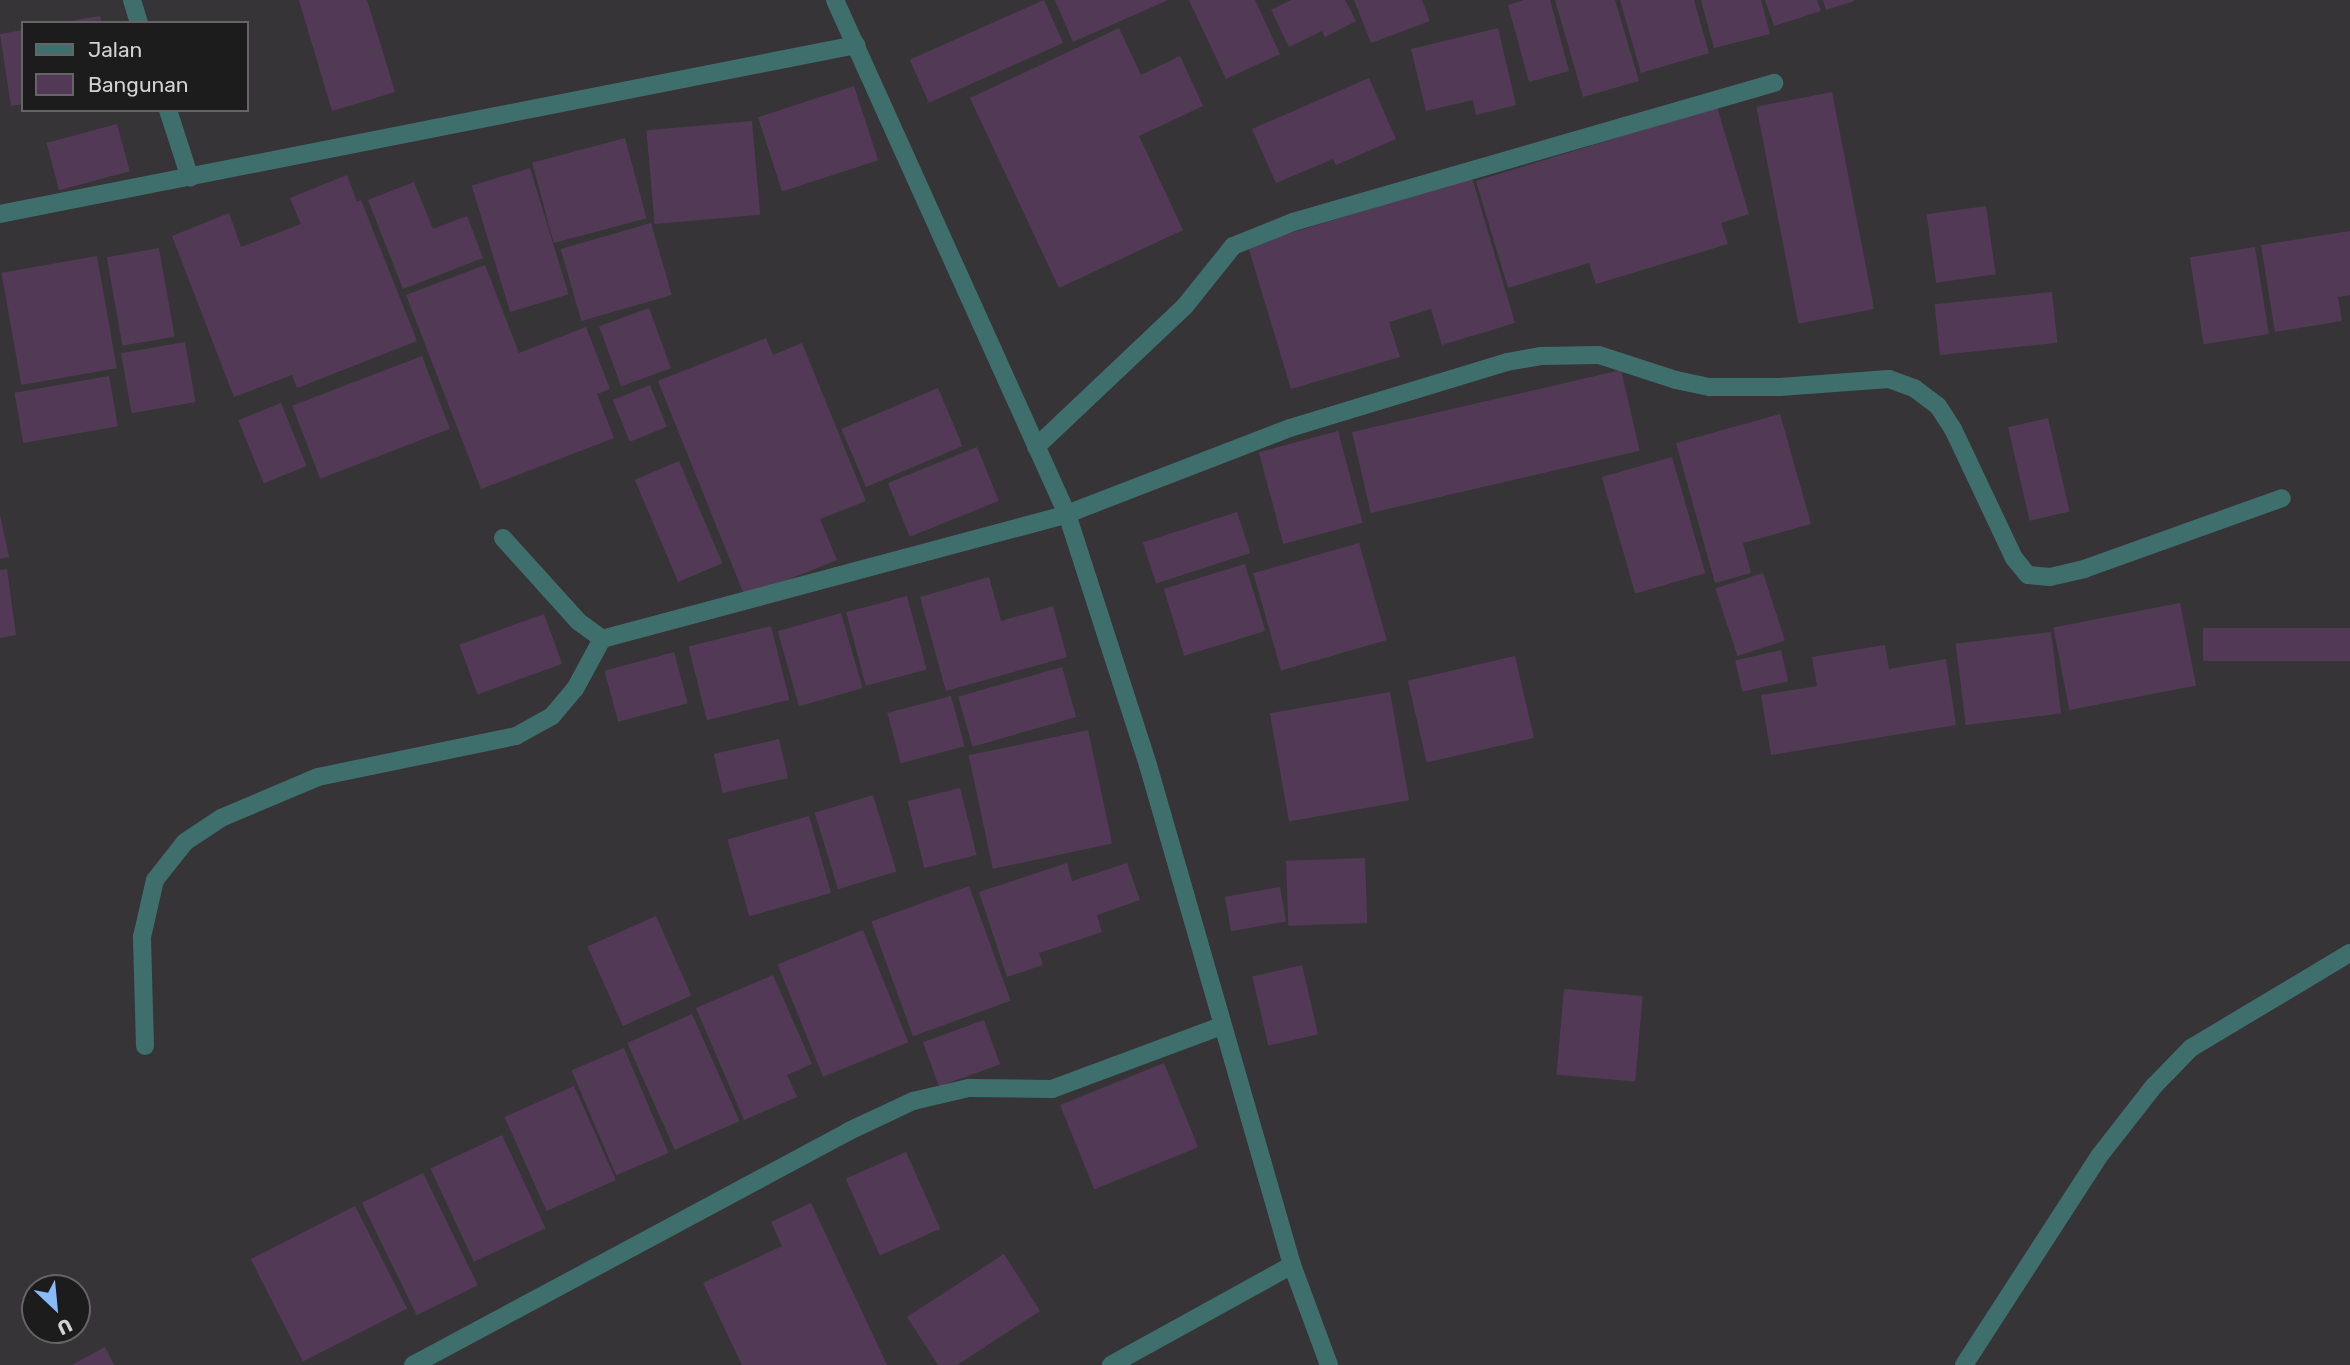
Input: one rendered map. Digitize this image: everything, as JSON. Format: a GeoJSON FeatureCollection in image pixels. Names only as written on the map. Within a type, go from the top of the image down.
{"type":"FeatureCollection","features":[{"type":"Feature","properties":{"kind":"street"},"geometry":{"type":"LineString","coordinates":[[132,0],[138,21]]}},
{"type":"Feature","properties":{"kind":"street"},"geometry":{"type":"LineString","coordinates":[[835,0],[1067,514],[1148,765],[1292,1265],[1329,1365]]}},
{"type":"Feature","properties":{"kind":"street"},"geometry":{"type":"LineString","coordinates":[[0,214],[856,45]]}},
{"type":"Feature","properties":{"kind":"street"},"geometry":{"type":"LineString","coordinates":[[1036,447],[1185,306],[1233,246],[1293,222],[1774,83]]}},
{"type":"Feature","properties":{"kind":"street"},"geometry":{"type":"LineString","coordinates":[[169,112],[190,178]]}},
{"type":"Feature","properties":{"kind":"street"},"geometry":{"type":"LineString","coordinates":[[145,1046],[142,937],[155,880],[185,842],[221,818],[318,777],[516,736],[552,716],[575,689],[602,639],[1067,514],[1290,428],[1494,366],[1540,356],[1599,355],[1676,380],[1710,387],[1780,387],[1889,379],[1914,388],[1938,406],[1953,429],[2014,558],[2028,575],[2050,577],[2084,569],[2282,498]]}},
{"type":"Feature","properties":{"kind":"street"},"geometry":{"type":"LineString","coordinates":[[503,538],[579,622],[602,639]]}},
{"type":"Feature","properties":{"kind":"street"},"geometry":{"type":"LineString","coordinates":[[1964,1365],[2100,1155],[2154,1086],[2191,1048],[2350,953]]}},
{"type":"Feature","properties":{"kind":"street"},"geometry":{"type":"LineString","coordinates":[[413,1365],[849,1131],[913,1101],[969,1088],[1052,1089],[1221,1026]]}},
{"type":"Feature","properties":{"kind":"street"},"geometry":{"type":"LineString","coordinates":[[1111,1365],[1292,1265]]}},
{"type":"Feature","properties":{"kind":"building"},"geometry":{"type":"Polygon","coordinates":[[[299,0],[367,0],[395,92],[332,111],[299,0]]]}},
{"type":"Feature","properties":{"kind":"building"},"geometry":{"type":"Polygon","coordinates":[[[1044,0],[1063,43],[929,103],[910,60],[1044,0]]]}},
{"type":"Feature","properties":{"kind":"building"},"geometry":{"type":"Polygon","coordinates":[[[1055,0],[1168,0],[1073,42],[1055,0]]]}},
{"type":"Feature","properties":{"kind":"building"},"geometry":{"type":"Polygon","coordinates":[[[1189,0],[1255,0],[1280,54],[1226,79],[1189,0]]]}},
{"type":"Feature","properties":{"kind":"building"},"geometry":{"type":"Polygon","coordinates":[[[1291,0],[1345,0],[1356,21],[1325,37],[1322,31],[1289,47],[1271,10],[1291,0]]]}},
{"type":"Feature","properties":{"kind":"building"},"geometry":{"type":"Polygon","coordinates":[[[1354,0],[1422,0],[1430,21],[1371,43],[1354,0]]]}},
{"type":"Feature","properties":{"kind":"building"},"geometry":{"type":"Polygon","coordinates":[[[1524,0],[1550,0],[1569,71],[1529,82],[1508,5],[1524,0]]]}},
{"type":"Feature","properties":{"kind":"building"},"geometry":{"type":"Polygon","coordinates":[[[1555,0],[1615,0],[1639,81],[1583,97],[1555,0]]]}},
{"type":"Feature","properties":{"kind":"building"},"geometry":{"type":"Polygon","coordinates":[[[1620,0],[1694,0],[1709,53],[1641,73],[1620,0]]]}},
{"type":"Feature","properties":{"kind":"building"},"geometry":{"type":"Polygon","coordinates":[[[1701,0],[1761,0],[1770,34],[1714,48],[1701,0]]]}},
{"type":"Feature","properties":{"kind":"building"},"geometry":{"type":"Polygon","coordinates":[[[1765,0],[1817,0],[1821,11],[1774,26],[1765,0]]]}},
{"type":"Feature","properties":{"kind":"building"},"geometry":{"type":"Polygon","coordinates":[[[1823,0],[1854,0],[1854,1],[1826,10],[1823,0]]]}},
{"type":"Feature","properties":{"kind":"building"},"geometry":{"type":"Polygon","coordinates":[[[100,16],[101,21],[70,21],[100,16]]]}},
{"type":"Feature","properties":{"kind":"building"},"geometry":{"type":"Polygon","coordinates":[[[1119,28],[1141,75],[1180,56],[1203,106],[1139,136],[1183,230],[1059,288],[970,98],[1119,28]]]}},
{"type":"Feature","properties":{"kind":"building"},"geometry":{"type":"Polygon","coordinates":[[[1498,28],[1516,105],[1476,115],[1473,100],[1426,111],[1411,49],[1498,28]]]}},
{"type":"Feature","properties":{"kind":"building"},"geometry":{"type":"Polygon","coordinates":[[[21,30],[21,104],[11,106],[0,34],[21,30]]]}},
{"type":"Feature","properties":{"kind":"building"},"geometry":{"type":"Polygon","coordinates":[[[1369,78],[1396,139],[1336,165],[1333,159],[1276,183],[1252,129],[1369,78]]]}},
{"type":"Feature","properties":{"kind":"building"},"geometry":{"type":"Polygon","coordinates":[[[854,86],[878,160],[782,191],[758,117],[854,86]]]}},
{"type":"Feature","properties":{"kind":"building"},"geometry":{"type":"Polygon","coordinates":[[[1832,92],[1874,309],[1799,324],[1756,107],[1832,92]]]}},
{"type":"Feature","properties":{"kind":"building"},"geometry":{"type":"Polygon","coordinates":[[[1717,107],[1749,214],[1721,223],[1728,244],[1596,284],[1589,263],[1508,288],[1476,181],[1717,107]]]}},
{"type":"Feature","properties":{"kind":"building"},"geometry":{"type":"Polygon","coordinates":[[[752,121],[760,215],[655,224],[646,130],[752,121]]]}},
{"type":"Feature","properties":{"kind":"building"},"geometry":{"type":"Polygon","coordinates":[[[117,124],[130,171],[59,190],[46,143],[117,124]]]}},
{"type":"Feature","properties":{"kind":"building"},"geometry":{"type":"Polygon","coordinates":[[[625,138],[646,218],[554,243],[532,163],[625,138]]]}},
{"type":"Feature","properties":{"kind":"building"},"geometry":{"type":"Polygon","coordinates":[[[530,168],[569,294],[510,312],[472,186],[530,168]]]}},
{"type":"Feature","properties":{"kind":"building"},"geometry":{"type":"Polygon","coordinates":[[[347,175],[357,202],[361,200],[417,341],[297,388],[292,375],[234,397],[172,236],[229,213],[241,247],[301,224],[290,198],[347,175]]]}},
{"type":"Feature","properties":{"kind":"building"},"geometry":{"type":"Polygon","coordinates":[[[1472,178],[1515,323],[1442,345],[1431,309],[1389,322],[1400,357],[1291,389],[1248,246],[1472,178]]]}},
{"type":"Feature","properties":{"kind":"building"},"geometry":{"type":"Polygon","coordinates":[[[414,182],[433,229],[467,216],[483,258],[403,289],[368,200],[414,182]]]}},
{"type":"Feature","properties":{"kind":"building"},"geometry":{"type":"Polygon","coordinates":[[[1986,206],[1996,274],[1936,283],[1927,214],[1986,206]]]}},
{"type":"Feature","properties":{"kind":"building"},"geometry":{"type":"Polygon","coordinates":[[[651,223],[672,295],[581,321],[561,249],[651,223]]]}},
{"type":"Feature","properties":{"kind":"building"},"geometry":{"type":"Polygon","coordinates":[[[2350,231],[2350,295],[2338,297],[2342,321],[2275,332],[2261,245],[2350,231]]]}},
{"type":"Feature","properties":{"kind":"building"},"geometry":{"type":"Polygon","coordinates":[[[2255,247],[2269,334],[2204,344],[2190,257],[2255,247]]]}},
{"type":"Feature","properties":{"kind":"building"},"geometry":{"type":"Polygon","coordinates":[[[159,248],[175,337],[122,346],[107,257],[159,248]]]}},
{"type":"Feature","properties":{"kind":"building"},"geometry":{"type":"Polygon","coordinates":[[[97,256],[117,368],[21,385],[1,273],[97,256]]]}},
{"type":"Feature","properties":{"kind":"building"},"geometry":{"type":"Polygon","coordinates":[[[485,265],[519,353],[586,327],[610,389],[597,394],[614,438],[481,489],[406,295],[485,265]]]}},
{"type":"Feature","properties":{"kind":"building"},"geometry":{"type":"Polygon","coordinates":[[[2052,292],[2057,343],[1940,355],[1935,304],[2052,292]]]}},
{"type":"Feature","properties":{"kind":"building"},"geometry":{"type":"Polygon","coordinates":[[[649,308],[671,368],[621,386],[599,326],[649,308]]]}},
{"type":"Feature","properties":{"kind":"building"},"geometry":{"type":"Polygon","coordinates":[[[766,338],[773,355],[802,343],[866,501],[820,519],[837,560],[745,597],[658,381],[766,338]]]}},
{"type":"Feature","properties":{"kind":"building"},"geometry":{"type":"Polygon","coordinates":[[[185,342],[196,402],[132,413],[121,353],[185,342]]]}},
{"type":"Feature","properties":{"kind":"building"},"geometry":{"type":"Polygon","coordinates":[[[422,356],[450,429],[320,479],[292,406],[422,356]]]}},
{"type":"Feature","properties":{"kind":"building"},"geometry":{"type":"Polygon","coordinates":[[[1621,370],[1640,451],[1371,513],[1352,432],[1621,370]]]}},
{"type":"Feature","properties":{"kind":"building"},"geometry":{"type":"Polygon","coordinates":[[[109,376],[118,426],[23,443],[14,393],[109,376]]]}},
{"type":"Feature","properties":{"kind":"building"},"geometry":{"type":"Polygon","coordinates":[[[650,385],[667,427],[630,442],[613,400],[650,385]]]}},
{"type":"Feature","properties":{"kind":"building"},"geometry":{"type":"Polygon","coordinates":[[[938,388],[963,446],[866,487],[841,429],[938,388]]]}},
{"type":"Feature","properties":{"kind":"building"},"geometry":{"type":"Polygon","coordinates":[[[281,403],[306,466],[264,483],[238,420],[281,403]]]}},
{"type":"Feature","properties":{"kind":"building"},"geometry":{"type":"Polygon","coordinates":[[[1780,414],[1811,524],[1743,543],[1751,573],[1715,583],[1676,443],[1780,414]]]}},
{"type":"Feature","properties":{"kind":"building"},"geometry":{"type":"Polygon","coordinates":[[[2048,418],[2070,512],[2030,521],[2008,427],[2048,418]]]}},
{"type":"Feature","properties":{"kind":"building"},"geometry":{"type":"Polygon","coordinates":[[[1338,431],[1363,523],[1283,544],[1259,452],[1338,431]]]}},
{"type":"Feature","properties":{"kind":"building"},"geometry":{"type":"Polygon","coordinates":[[[977,447],[999,501],[910,537],[888,483],[977,447]]]}},
{"type":"Feature","properties":{"kind":"building"},"geometry":{"type":"Polygon","coordinates":[[[1672,457],[1705,573],[1635,593],[1602,477],[1672,457]]]}},
{"type":"Feature","properties":{"kind":"building"},"geometry":{"type":"Polygon","coordinates":[[[679,461],[722,563],[678,582],[635,480],[679,461]]]}},
{"type":"Feature","properties":{"kind":"building"},"geometry":{"type":"Polygon","coordinates":[[[1237,512],[1250,553],[1156,583],[1143,543],[1237,512]]]}},
{"type":"Feature","properties":{"kind":"building"},"geometry":{"type":"Polygon","coordinates":[[[0,515],[9,557],[0,559],[0,515]]]}},
{"type":"Feature","properties":{"kind":"building"},"geometry":{"type":"Polygon","coordinates":[[[1359,543],[1387,640],[1281,670],[1253,573],[1359,543]]]}},
{"type":"Feature","properties":{"kind":"building"},"geometry":{"type":"Polygon","coordinates":[[[1245,564],[1265,631],[1184,656],[1164,589],[1245,564]]]}},
{"type":"Feature","properties":{"kind":"building"},"geometry":{"type":"Polygon","coordinates":[[[7,569],[16,635],[0,638],[0,570],[7,569]]]}},
{"type":"Feature","properties":{"kind":"building"},"geometry":{"type":"Polygon","coordinates":[[[1763,573],[1785,641],[1737,656],[1715,588],[1763,573]]]}},
{"type":"Feature","properties":{"kind":"building"},"geometry":{"type":"Polygon","coordinates":[[[989,577],[1001,621],[1053,606],[1067,657],[946,691],[920,597],[989,577]]]}},
{"type":"Feature","properties":{"kind":"building"},"geometry":{"type":"Polygon","coordinates":[[[907,596],[927,669],[866,686],[846,612],[907,596]]]}},
{"type":"Feature","properties":{"kind":"building"},"geometry":{"type":"Polygon","coordinates":[[[2180,603],[2196,685],[2069,710],[2053,628],[2180,603]]]}},
{"type":"Feature","properties":{"kind":"building"},"geometry":{"type":"Polygon","coordinates":[[[841,613],[862,688],[799,706],[778,631],[841,613]]]}},
{"type":"Feature","properties":{"kind":"building"},"geometry":{"type":"Polygon","coordinates":[[[544,614],[562,664],[478,695],[459,645],[544,614]]]}},
{"type":"Feature","properties":{"kind":"building"},"geometry":{"type":"Polygon","coordinates":[[[771,626],[789,700],[707,720],[689,647],[771,626]]]}},
{"type":"Feature","properties":{"kind":"building"},"geometry":{"type":"Polygon","coordinates":[[[2203,628],[2350,628],[2350,661],[2203,661],[2203,628]]]}},
{"type":"Feature","properties":{"kind":"building"},"geometry":{"type":"Polygon","coordinates":[[[2051,632],[2061,713],[1966,725],[1956,644],[2051,632]]]}},
{"type":"Feature","properties":{"kind":"building"},"geometry":{"type":"Polygon","coordinates":[[[1885,645],[1889,669],[1946,659],[1956,725],[1771,755],[1761,695],[1817,686],[1812,657],[1885,645]]]}},
{"type":"Feature","properties":{"kind":"building"},"geometry":{"type":"Polygon","coordinates":[[[1781,650],[1788,681],[1742,692],[1735,661],[1781,650]]]}},
{"type":"Feature","properties":{"kind":"building"},"geometry":{"type":"Polygon","coordinates":[[[674,652],[688,703],[618,722],[604,671],[674,652]]]}},
{"type":"Feature","properties":{"kind":"building"},"geometry":{"type":"Polygon","coordinates":[[[1515,656],[1534,738],[1427,763],[1408,681],[1515,656]]]}},
{"type":"Feature","properties":{"kind":"building"},"geometry":{"type":"Polygon","coordinates":[[[1062,667],[1076,717],[973,747],[958,697],[1062,667]]]}},
{"type":"Feature","properties":{"kind":"building"},"geometry":{"type":"Polygon","coordinates":[[[1390,692],[1409,800],[1289,822],[1270,713],[1390,692]]]}},
{"type":"Feature","properties":{"kind":"building"},"geometry":{"type":"Polygon","coordinates":[[[951,696],[964,746],[901,763],[887,713],[951,696]]]}},
{"type":"Feature","properties":{"kind":"building"},"geometry":{"type":"Polygon","coordinates":[[[1088,730],[1112,843],[993,869],[969,755],[1088,730]]]}},
{"type":"Feature","properties":{"kind":"building"},"geometry":{"type":"Polygon","coordinates":[[[779,739],[788,778],[723,793],[714,754],[779,739]]]}},
{"type":"Feature","properties":{"kind":"building"},"geometry":{"type":"Polygon","coordinates":[[[960,788],[977,855],[924,868],[908,801],[960,788]]]}},
{"type":"Feature","properties":{"kind":"building"},"geometry":{"type":"Polygon","coordinates":[[[873,795],[896,872],[838,889],[815,813],[873,795]]]}},
{"type":"Feature","properties":{"kind":"building"},"geometry":{"type":"Polygon","coordinates":[[[809,816],[831,893],[749,916],[727,839],[809,816]]]}},
{"type":"Feature","properties":{"kind":"building"},"geometry":{"type":"Polygon","coordinates":[[[1365,858],[1367,923],[1288,926],[1286,861],[1365,858]]]}},
{"type":"Feature","properties":{"kind":"building"},"geometry":{"type":"Polygon","coordinates":[[[1067,863],[1072,881],[1127,863],[1140,900],[1097,915],[1102,932],[1039,953],[1043,965],[1007,977],[979,892],[1067,863]]]}},
{"type":"Feature","properties":{"kind":"building"},"geometry":{"type":"Polygon","coordinates":[[[969,886],[1011,1001],[913,1036],[871,922],[969,886]]]}},
{"type":"Feature","properties":{"kind":"building"},"geometry":{"type":"Polygon","coordinates":[[[1280,887],[1286,921],[1231,931],[1225,897],[1280,887]]]}},
{"type":"Feature","properties":{"kind":"building"},"geometry":{"type":"Polygon","coordinates":[[[656,916],[691,995],[623,1026],[587,947],[656,916]]]}},
{"type":"Feature","properties":{"kind":"building"},"geometry":{"type":"Polygon","coordinates":[[[863,930],[908,1042],[823,1077],[778,964],[863,930]]]}},
{"type":"Feature","properties":{"kind":"building"},"geometry":{"type":"Polygon","coordinates":[[[1302,965],[1318,1034],[1268,1046],[1252,976],[1302,965]]]}},
{"type":"Feature","properties":{"kind":"building"},"geometry":{"type":"Polygon","coordinates":[[[773,975],[812,1064],[787,1075],[797,1097],[744,1120],[696,1008],[773,975]]]}},
{"type":"Feature","properties":{"kind":"building"},"geometry":{"type":"Polygon","coordinates":[[[1564,989],[1643,996],[1635,1082],[1557,1075],[1564,989]]]}},
{"type":"Feature","properties":{"kind":"building"},"geometry":{"type":"Polygon","coordinates":[[[692,1014],[740,1121],[675,1150],[627,1043],[692,1014]]]}},
{"type":"Feature","properties":{"kind":"building"},"geometry":{"type":"Polygon","coordinates":[[[984,1020],[1000,1064],[939,1086],[923,1042],[984,1020]]]}},
{"type":"Feature","properties":{"kind":"building"},"geometry":{"type":"Polygon","coordinates":[[[624,1048],[669,1153],[616,1175],[572,1070],[624,1048]]]}},
{"type":"Feature","properties":{"kind":"building"},"geometry":{"type":"Polygon","coordinates":[[[1164,1063],[1198,1147],[1094,1189],[1060,1105],[1164,1063]]]}},
{"type":"Feature","properties":{"kind":"building"},"geometry":{"type":"Polygon","coordinates":[[[574,1086],[616,1180],[546,1211],[505,1117],[574,1086]]]}},
{"type":"Feature","properties":{"kind":"building"},"geometry":{"type":"Polygon","coordinates":[[[502,1135],[546,1228],[474,1262],[430,1168],[502,1135]]]}},
{"type":"Feature","properties":{"kind":"building"},"geometry":{"type":"Polygon","coordinates":[[[906,1152],[940,1229],[880,1256],[846,1179],[906,1152]]]}},
{"type":"Feature","properties":{"kind":"building"},"geometry":{"type":"Polygon","coordinates":[[[423,1173],[478,1285],[417,1315],[362,1203],[423,1173]]]}},
{"type":"Feature","properties":{"kind":"building"},"geometry":{"type":"Polygon","coordinates":[[[811,1203],[887,1365],[742,1365],[703,1283],[782,1246],[771,1222],[811,1203]]]}},
{"type":"Feature","properties":{"kind":"building"},"geometry":{"type":"Polygon","coordinates":[[[355,1206],[407,1308],[303,1362],[251,1259],[355,1206]]]}},
{"type":"Feature","properties":{"kind":"building"},"geometry":{"type":"Polygon","coordinates":[[[1004,1254],[1040,1311],[957,1365],[938,1365],[907,1317],[1004,1254]]]}},
{"type":"Feature","properties":{"kind":"building"},"geometry":{"type":"Polygon","coordinates":[[[105,1347],[114,1365],[72,1365],[105,1347]]]}}]}
